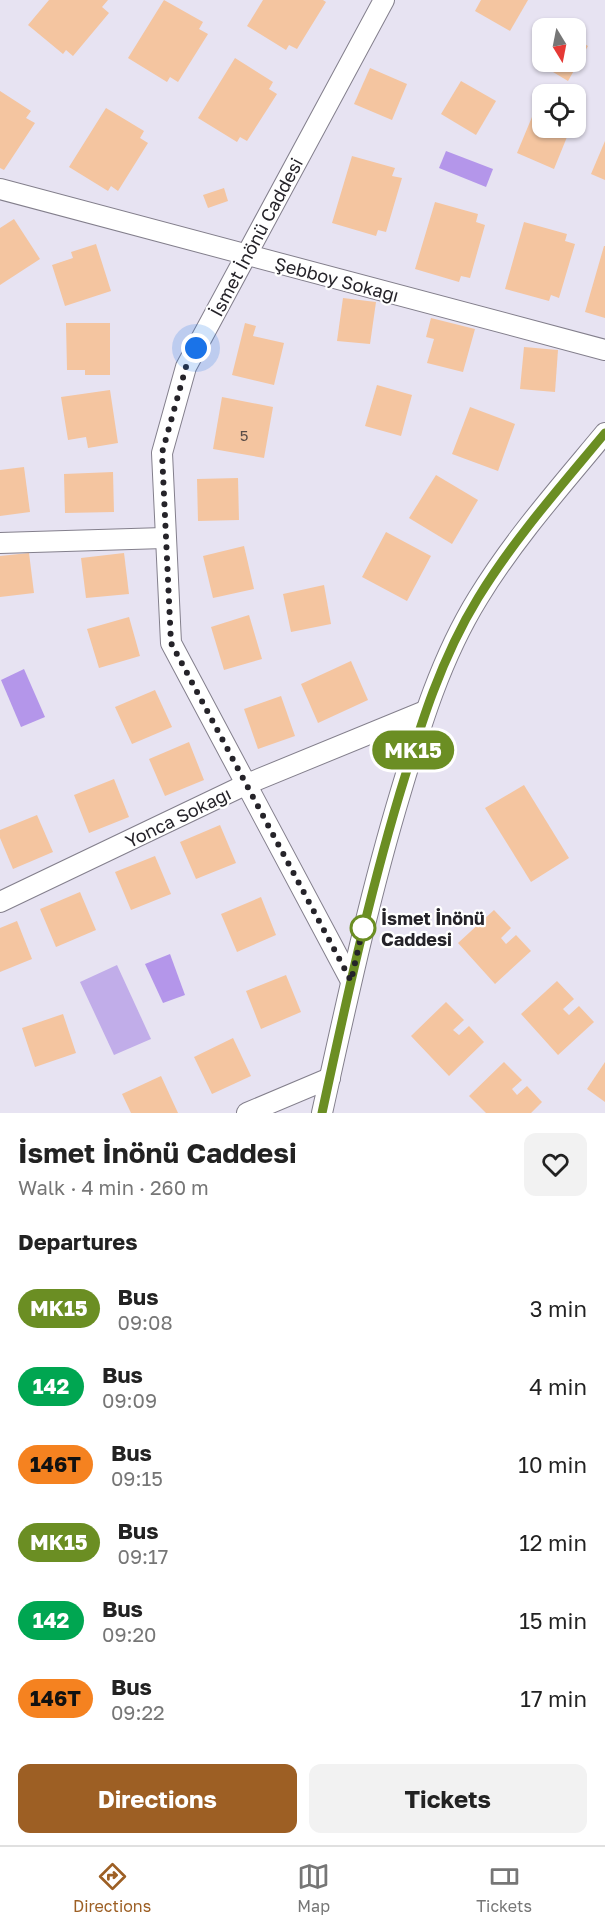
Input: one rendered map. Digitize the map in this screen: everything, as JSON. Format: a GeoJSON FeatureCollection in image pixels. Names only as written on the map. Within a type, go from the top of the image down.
{"type":"FeatureCollection","features":[{"type":"Feature","properties":{"kind":"street","name":"İsmet İnönü Caddesi"},"geometry":{"type":"LineString","coordinates":[[351,981],[171,643],[164,538],[162,453],[186,367],[384,0]]}},
{"type":"Feature","properties":{"kind":"street","name":"Şebboy Sokağı"},"geometry":{"type":"LineString","coordinates":[[0,189],[605,350]]}},
{"type":"Feature","properties":{"kind":"street"},"geometry":{"type":"LineString","coordinates":[[322,1113],[373,885],[425,711],[449,652],[478,598],[522,534],[605,433]]}},
{"type":"Feature","properties":{"kind":"street"},"geometry":{"type":"LineString","coordinates":[[0,543],[164,538]]}},
{"type":"Feature","properties":{"kind":"street","name":"Yonca Sokağı"},"geometry":{"type":"LineString","coordinates":[[0,902],[247,784],[425,711]]}},
{"type":"Feature","properties":{"kind":"street"},"geometry":{"type":"LineString","coordinates":[[247,1113],[330,1078]]}},
{"type":"Feature","properties":{"kind":"shaded area"},"geometry":{"type":"Polygon","coordinates":[[[446,151],[493,169],[486,187],[439,168],[446,151]]]}},
{"type":"Feature","properties":{"kind":"shaded area"},"geometry":{"type":"Polygon","coordinates":[[[24,669],[45,717],[21,727],[1,680],[24,669]]]}},
{"type":"Feature","properties":{"kind":"shaded area"},"geometry":{"type":"Polygon","coordinates":[[[170,954],[185,995],[163,1003],[145,964],[170,954]]]}},
{"type":"Feature","properties":{"kind":"shaded area"},"geometry":{"type":"Polygon","coordinates":[[[117,965],[151,1039],[114,1055],[80,982],[117,965]]]}},
{"type":"Feature","properties":{"kind":"building"},"geometry":{"type":"Polygon","coordinates":[[[49,0],[108,0],[102,7],[109,13],[73,56],[66,50],[63,54],[28,25],[49,0]]]}},
{"type":"Feature","properties":{"kind":"building"},"geometry":{"type":"Polygon","coordinates":[[[164,0],[203,22],[199,29],[208,34],[178,82],[170,77],[167,82],[128,58],[164,0]]]}},
{"type":"Feature","properties":{"kind":"building"},"geometry":{"type":"Polygon","coordinates":[[[263,0],[323,0],[326,2],[297,49],[289,45],[286,50],[247,26],[263,0]]]}},
{"type":"Feature","properties":{"kind":"building"},"geometry":{"type":"Polygon","coordinates":[[[481,0],[528,0],[510,31],[475,11],[481,0]]]}},
{"type":"Feature","properties":{"kind":"building"},"geometry":{"type":"Polygon","coordinates":[[[235,58],[273,82],[269,89],[277,94],[247,141],[240,137],[237,142],[198,118],[235,58]]]}},
{"type":"Feature","properties":{"kind":"building"},"geometry":{"type":"Polygon","coordinates":[[[370,68],[407,84],[392,120],[354,104],[370,68]]]}},
{"type":"Feature","properties":{"kind":"building"},"geometry":{"type":"Polygon","coordinates":[[[553,72],[573,72],[568,81],[553,72]]]}},
{"type":"Feature","properties":{"kind":"building"},"geometry":{"type":"Polygon","coordinates":[[[461,81],[496,101],[476,135],[441,114],[461,81]]]}},
{"type":"Feature","properties":{"kind":"building"},"geometry":{"type":"Polygon","coordinates":[[[0,91],[31,111],[26,118],[35,123],[4,170],[0,168],[0,91]]]}},
{"type":"Feature","properties":{"kind":"building"},"geometry":{"type":"Polygon","coordinates":[[[106,108],[144,131],[140,138],[148,143],[118,191],[111,186],[108,191],[69,167],[106,108]]]}},
{"type":"Feature","properties":{"kind":"building"},"geometry":{"type":"Polygon","coordinates":[[[532,117],[532,138],[567,138],[554,169],[517,153],[532,117]]]}},
{"type":"Feature","properties":{"kind":"building"},"geometry":{"type":"Polygon","coordinates":[[[605,141],[605,180],[591,174],[605,141]]]}},
{"type":"Feature","properties":{"kind":"building"},"geometry":{"type":"Polygon","coordinates":[[[352,156],[395,168],[392,176],[402,178],[386,232],[378,230],[376,236],[332,223],[352,156]]]}},
{"type":"Feature","properties":{"kind":"building"},"geometry":{"type":"Polygon","coordinates":[[[224,188],[228,201],[208,208],[203,195],[224,188]]]}},
{"type":"Feature","properties":{"kind":"building"},"geometry":{"type":"Polygon","coordinates":[[[435,202],[478,214],[476,222],[485,225],[470,278],[461,276],[459,282],[415,269],[435,202]]]}},
{"type":"Feature","properties":{"kind":"building"},"geometry":{"type":"Polygon","coordinates":[[[14,219],[40,259],[0,285],[0,228],[14,219]]]}},
{"type":"Feature","properties":{"kind":"building"},"geometry":{"type":"Polygon","coordinates":[[[524,222],[567,234],[565,241],[575,244],[559,298],[551,295],[549,301],[505,289],[524,222]]]}},
{"type":"Feature","properties":{"kind":"building"},"geometry":{"type":"Polygon","coordinates":[[[96,244],[111,291],[65,306],[52,265],[73,258],[71,252],[96,244]]]}},
{"type":"Feature","properties":{"kind":"building"},"geometry":{"type":"Polygon","coordinates":[[[605,246],[605,318],[585,312],[605,246]]]}},
{"type":"Feature","properties":{"kind":"building"},"geometry":{"type":"Polygon","coordinates":[[[343,298],[376,302],[370,344],[337,341],[343,298]]]}},
{"type":"Feature","properties":{"kind":"building"},"geometry":{"type":"Polygon","coordinates":[[[431,318],[475,329],[463,372],[427,363],[434,339],[426,337],[431,318]]]}},
{"type":"Feature","properties":{"kind":"building"},"geometry":{"type":"Polygon","coordinates":[[[66,323],[110,323],[110,375],[85,375],[85,370],[67,370],[66,323]]]}},
{"type":"Feature","properties":{"kind":"building"},"geometry":{"type":"Polygon","coordinates":[[[245,323],[256,326],[253,336],[284,343],[274,385],[232,375],[245,323]]]}},
{"type":"Feature","properties":{"kind":"building"},"geometry":{"type":"Polygon","coordinates":[[[524,347],[558,350],[555,392],[520,389],[524,347]]]}},
{"type":"Feature","properties":{"kind":"building"},"geometry":{"type":"Polygon","coordinates":[[[377,385],[412,395],[401,436],[365,426],[377,385]]]}},
{"type":"Feature","properties":{"kind":"building"},"geometry":{"type":"Polygon","coordinates":[[[110,390],[118,443],[88,448],[86,437],[68,440],[61,397],[110,390]]]}},
{"type":"Feature","properties":{"kind":"building"},"geometry":{"type":"Polygon","coordinates":[[[222,397],[273,407],[264,458],[213,449],[222,397]]]}},
{"type":"Feature","properties":{"kind":"building"},"geometry":{"type":"Polygon","coordinates":[[[470,407],[515,424],[498,471],[452,454],[470,407]]]}},
{"type":"Feature","properties":{"kind":"building"},"geometry":{"type":"Polygon","coordinates":[[[24,467],[30,512],[0,516],[0,470],[24,467]]]}},
{"type":"Feature","properties":{"kind":"building"},"geometry":{"type":"Polygon","coordinates":[[[113,472],[114,512],[65,513],[64,474],[113,472]]]}},
{"type":"Feature","properties":{"kind":"building"},"geometry":{"type":"Polygon","coordinates":[[[436,475],[478,500],[452,544],[409,518],[436,475]]]}},
{"type":"Feature","properties":{"kind":"building"},"geometry":{"type":"Polygon","coordinates":[[[238,478],[239,520],[198,521],[197,479],[238,478]]]}},
{"type":"Feature","properties":{"kind":"building"},"geometry":{"type":"Polygon","coordinates":[[[386,532],[431,556],[407,601],[362,577],[386,532]]]}},
{"type":"Feature","properties":{"kind":"building"},"geometry":{"type":"Polygon","coordinates":[[[244,546],[254,589],[213,598],[203,556],[244,546]]]}},
{"type":"Feature","properties":{"kind":"building"},"geometry":{"type":"Polygon","coordinates":[[[29,553],[34,593],[0,597],[0,556],[29,553]]]}},
{"type":"Feature","properties":{"kind":"building"},"geometry":{"type":"Polygon","coordinates":[[[124,553],[129,594],[86,598],[81,558],[124,553]]]}},
{"type":"Feature","properties":{"kind":"building"},"geometry":{"type":"Polygon","coordinates":[[[324,585],[331,624],[291,632],[283,594],[324,585]]]}},
{"type":"Feature","properties":{"kind":"building"},"geometry":{"type":"Polygon","coordinates":[[[249,615],[262,659],[224,670],[211,627],[249,615]]]}},
{"type":"Feature","properties":{"kind":"building"},"geometry":{"type":"Polygon","coordinates":[[[129,617],[140,656],[99,668],[87,629],[129,617]]]}},
{"type":"Feature","properties":{"kind":"building"},"geometry":{"type":"Polygon","coordinates":[[[351,661],[368,700],[318,723],[301,684],[351,661]]]}},
{"type":"Feature","properties":{"kind":"building"},"geometry":{"type":"Polygon","coordinates":[[[155,690],[172,727],[132,744],[115,707],[155,690]]]}},
{"type":"Feature","properties":{"kind":"building"},"geometry":{"type":"Polygon","coordinates":[[[281,696],[295,736],[258,749],[244,709],[281,696]]]}},
{"type":"Feature","properties":{"kind":"building"},"geometry":{"type":"Polygon","coordinates":[[[189,742],[204,780],[165,796],[149,759],[189,742]]]}},
{"type":"Feature","properties":{"kind":"building"},"geometry":{"type":"Polygon","coordinates":[[[114,779],[129,817],[89,833],[74,795],[114,779]]]}},
{"type":"Feature","properties":{"kind":"building"},"geometry":{"type":"Polygon","coordinates":[[[524,785],[569,858],[531,882],[485,808],[524,785]]]}},
{"type":"Feature","properties":{"kind":"building"},"geometry":{"type":"Polygon","coordinates":[[[37,815],[53,852],[13,869],[0,838],[0,830],[37,815]]]}},
{"type":"Feature","properties":{"kind":"building"},"geometry":{"type":"Polygon","coordinates":[[[220,825],[236,863],[196,879],[180,842],[220,825]]]}},
{"type":"Feature","properties":{"kind":"building"},"geometry":{"type":"Polygon","coordinates":[[[155,856],[171,894],[131,910],[115,872],[155,856]]]}},
{"type":"Feature","properties":{"kind":"building"},"geometry":{"type":"Polygon","coordinates":[[[80,892],[96,930],[56,947],[40,909],[80,892]]]}},
{"type":"Feature","properties":{"kind":"building"},"geometry":{"type":"Polygon","coordinates":[[[261,897],[276,935],[237,952],[221,914],[261,897]]]}},
{"type":"Feature","properties":{"kind":"building"},"geometry":{"type":"Polygon","coordinates":[[[494,910],[511,928],[501,938],[506,944],[516,935],[531,951],[495,984],[458,943],[494,910]]]}},
{"type":"Feature","properties":{"kind":"building"},"geometry":{"type":"Polygon","coordinates":[[[17,921],[32,959],[0,972],[0,928],[17,921]]]}},
{"type":"Feature","properties":{"kind":"building"},"geometry":{"type":"Polygon","coordinates":[[[286,975],[301,1012],[261,1029],[246,991],[286,975]]]}},
{"type":"Feature","properties":{"kind":"building"},"geometry":{"type":"Polygon","coordinates":[[[557,981],[574,999],[563,1009],[569,1015],[579,1006],[594,1022],[558,1055],[521,1014],[557,981]]]}},
{"type":"Feature","properties":{"kind":"building"},"geometry":{"type":"Polygon","coordinates":[[[446,1002],[464,1020],[453,1030],[459,1035],[469,1026],[484,1042],[449,1076],[411,1036],[446,1002]]]}},
{"type":"Feature","properties":{"kind":"building"},"geometry":{"type":"Polygon","coordinates":[[[63,1014],[76,1053],[35,1067],[22,1028],[63,1014]]]}},
{"type":"Feature","properties":{"kind":"building"},"geometry":{"type":"Polygon","coordinates":[[[233,1038],[251,1076],[212,1094],[194,1057],[233,1038]]]}},
{"type":"Feature","properties":{"kind":"building"},"geometry":{"type":"Polygon","coordinates":[[[504,1062],[522,1080],[512,1089],[517,1095],[527,1086],[542,1102],[531,1113],[486,1113],[469,1096],[504,1062]]]}},
{"type":"Feature","properties":{"kind":"building"},"geometry":{"type":"Polygon","coordinates":[[[605,1062],[605,1102],[587,1089],[605,1062]]]}},
{"type":"Feature","properties":{"kind":"building"},"geometry":{"type":"Polygon","coordinates":[[[161,1076],[178,1113],[131,1113],[122,1094],[161,1076]]]}},
{"type":"Feature","properties":{"kind":"bus line","name":"MK15"},"geometry":{"type":"LineString","coordinates":[[322,1113],[373,885],[425,711],[449,652],[478,598],[522,534],[605,433]]}},
{"type":"Feature","properties":{"kind":"place","name":"İsmet İnönü Caddesi"},"geometry":{"type":"Point","coordinates":[363,928]}},
{"type":"Feature","properties":{"kind":"route"},"geometry":{"type":"LineString","coordinates":[[196,348],[186,367],[162,453],[164,538],[171,643],[351,981],[364,923],[363,928]]}}]}
